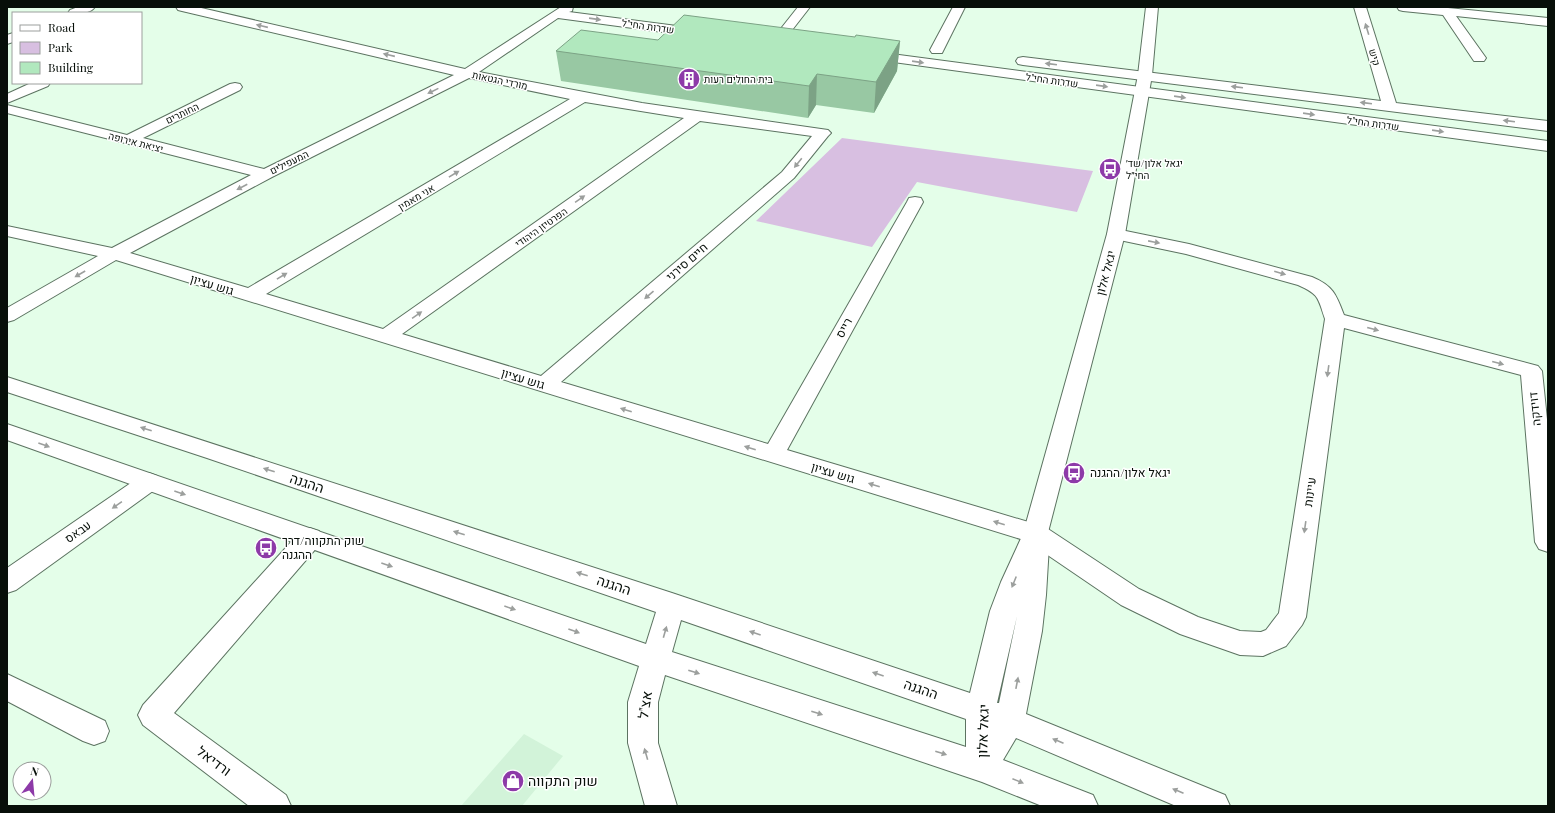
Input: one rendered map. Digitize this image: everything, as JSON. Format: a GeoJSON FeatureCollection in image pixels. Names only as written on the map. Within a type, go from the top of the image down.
{"type":"FeatureCollection","features":[{"type":"Feature","properties":{"kind":"street"},"geometry":{"type":"LineString","coordinates":[[76,12],[89,7]]}},
{"type":"Feature","properties":{"kind":"street","name":"מורדי הגטאות"},"geometry":{"type":"LineString","coordinates":[[182,7],[468,74],[583,97],[697,116],[823,133]]}},
{"type":"Feature","properties":{"kind":"street","name":"המעפילים"},"geometry":{"type":"LineString","coordinates":[[7,316],[114,254],[266,174],[468,74],[556,14],[570,7]]}},
{"type":"Feature","properties":{"kind":"street","name":"שדרות החי\"ל"},"geometry":{"type":"LineString","coordinates":[[585,7],[708,22]]}},
{"type":"Feature","properties":{"kind":"street"},"geometry":{"type":"LineString","coordinates":[[785,31],[804,7]]}},
{"type":"Feature","properties":{"kind":"street"},"geometry":{"type":"LineString","coordinates":[[937,50],[959,7]]}},
{"type":"Feature","properties":{"kind":"street","name":"יגאל אלון"},"geometry":{"type":"LineString","coordinates":[[982,766],[981,710],[1004,611],[1014,582],[1036,534],[1116,234],[1143,84],[1152,7]]}},
{"type":"Feature","properties":{"kind":"street","name":"קיש"},"geometry":{"type":"LineString","coordinates":[[1360,7],[1390,106]]}},
{"type":"Feature","properties":{"kind":"street"},"geometry":{"type":"LineString","coordinates":[[1404,7],[1548,22]]}},
{"type":"Feature","properties":{"kind":"street"},"geometry":{"type":"LineString","coordinates":[[1538,7],[1548,22]]}},
{"type":"Feature","properties":{"kind":"street"},"geometry":{"type":"LineString","coordinates":[[1447,12],[1479,58]]}},
{"type":"Feature","properties":{"kind":"street","name":"שדרות החי\"ל"},"geometry":{"type":"LineString","coordinates":[[556,14],[714,35]]}},
{"type":"Feature","properties":{"kind":"street"},"geometry":{"type":"LineString","coordinates":[[769,30],[800,33]]}},
{"type":"Feature","properties":{"kind":"street"},"geometry":{"type":"LineString","coordinates":[[922,48],[952,52]]}},
{"type":"Feature","properties":{"kind":"street","name":"שדרות החי\"ל"},"geometry":{"type":"LineString","coordinates":[[857,54],[1143,84],[1390,106],[1548,126]]}},
{"type":"Feature","properties":{"kind":"street","name":"שדרות החי\"ל"},"geometry":{"type":"LineString","coordinates":[[1014,60],[1143,84],[1548,146]]}},
{"type":"Feature","properties":{"kind":"street"},"geometry":{"type":"LineString","coordinates":[[7,99],[41,84]]}},
{"type":"Feature","properties":{"kind":"street","name":"החותרים"},"geometry":{"type":"LineString","coordinates":[[128,140],[235,87]]}},
{"type":"Feature","properties":{"kind":"street","name":"אני מאמין"},"geometry":{"type":"LineString","coordinates":[[249,296],[583,97]]}},
{"type":"Feature","properties":{"kind":"street","name":"יציאת אירופה"},"geometry":{"type":"LineString","coordinates":[[7,109],[266,174]]}},
{"type":"Feature","properties":{"kind":"street","name":"הפרטיזן היהודי"},"geometry":{"type":"LineString","coordinates":[[385,337],[697,116]]}},
{"type":"Feature","properties":{"kind":"street","name":"חיים סירני"},"geometry":{"type":"LineString","coordinates":[[544,386],[788,175],[823,133]]}},
{"type":"Feature","properties":{"kind":"street","name":"רייס"},"geometry":{"type":"LineString","coordinates":[[773,455],[915,202]]}},
{"type":"Feature","properties":{"kind":"street","name":"גוש עציון"},"geometry":{"type":"LineString","coordinates":[[7,231],[114,254],[544,386],[1036,534]]}},
{"type":"Feature","properties":{"kind":"street","name":"עיינות"},"geometry":{"type":"LineString","coordinates":[[1036,534],[1130,597],[1190,626],[1240,643],[1263,644],[1276,638],[1292,617],[1335,319],[1328,298],[1319,287],[1305,281],[1189,249],[1116,234]]}},
{"type":"Feature","properties":{"kind":"street","name":"דוידקה"},"geometry":{"type":"LineString","coordinates":[[1335,319],[1531,371],[1548,542]]}},
{"type":"Feature","properties":{"kind":"street","name":"ההגנה"},"geometry":{"type":"LineString","coordinates":[[7,384],[672,604],[981,710],[1214,806]]}},
{"type":"Feature","properties":{"kind":"street"},"geometry":{"type":"LineString","coordinates":[[7,432],[657,660],[982,766],[1082,806]]}},
{"type":"Feature","properties":{"kind":"street","name":"עבאס"},"geometry":{"type":"LineString","coordinates":[[7,582],[149,482]]}},
{"type":"Feature","properties":{"kind":"street","name":"יגאל אלון"},"geometry":{"type":"LineString","coordinates":[[982,766],[1010,721],[1028,631],[1033,595],[1036,534]]}},
{"type":"Feature","properties":{"kind":"street","name":"ורדיאל"},"geometry":{"type":"LineString","coordinates":[[276,806],[153,715],[310,538]]}},
{"type":"Feature","properties":{"kind":"street","name":"אצ\"ל"},"geometry":{"type":"LineString","coordinates":[[661,806],[643,743],[643,702],[657,660],[672,604]]}},
{"type":"Feature","properties":{"kind":"street"},"geometry":{"type":"LineString","coordinates":[[7,687],[94,731]]}},
{"type":"Feature","properties":{"kind":"shaded area","name":"שוק התקווה"},"geometry":{"type":"Polygon","coordinates":[[[524,734],[563,756],[522,806],[461,806],[524,734]]]}},
{"type":"Feature","properties":{"kind":"green space"},"geometry":{"type":"Polygon","coordinates":[[[842,138],[1093,171],[1077,212],[917,182],[872,247],[756,221],[842,138]]]}},
{"type":"Feature","properties":{"kind":"building"},"geometry":{"type":"Polygon","coordinates":[[[684,15],[855,37],[856,35],[900,41],[876,82],[817,74],[809,86],[556,51],[581,30],[658,40],[684,15]]]}},
{"type":"Feature","properties":{"kind":"place","name":"בית החולים רעות"},"geometry":{"type":"Point","coordinates":[689,79]}},
{"type":"Feature","properties":{"kind":"place","name":"יגאל אלון/שד׳ החי״ל"},"geometry":{"type":"Point","coordinates":[1110,169]}},
{"type":"Feature","properties":{"kind":"place","name":"יגאל אלון/ההגנה"},"geometry":{"type":"Point","coordinates":[1074,473]}},
{"type":"Feature","properties":{"kind":"place","name":"שוק התקווה/דרך ההגנה"},"geometry":{"type":"Point","coordinates":[266,548]}},
{"type":"Feature","properties":{"kind":"place","name":"שוק התקווה"},"geometry":{"type":"Point","coordinates":[513,781]}}]}
